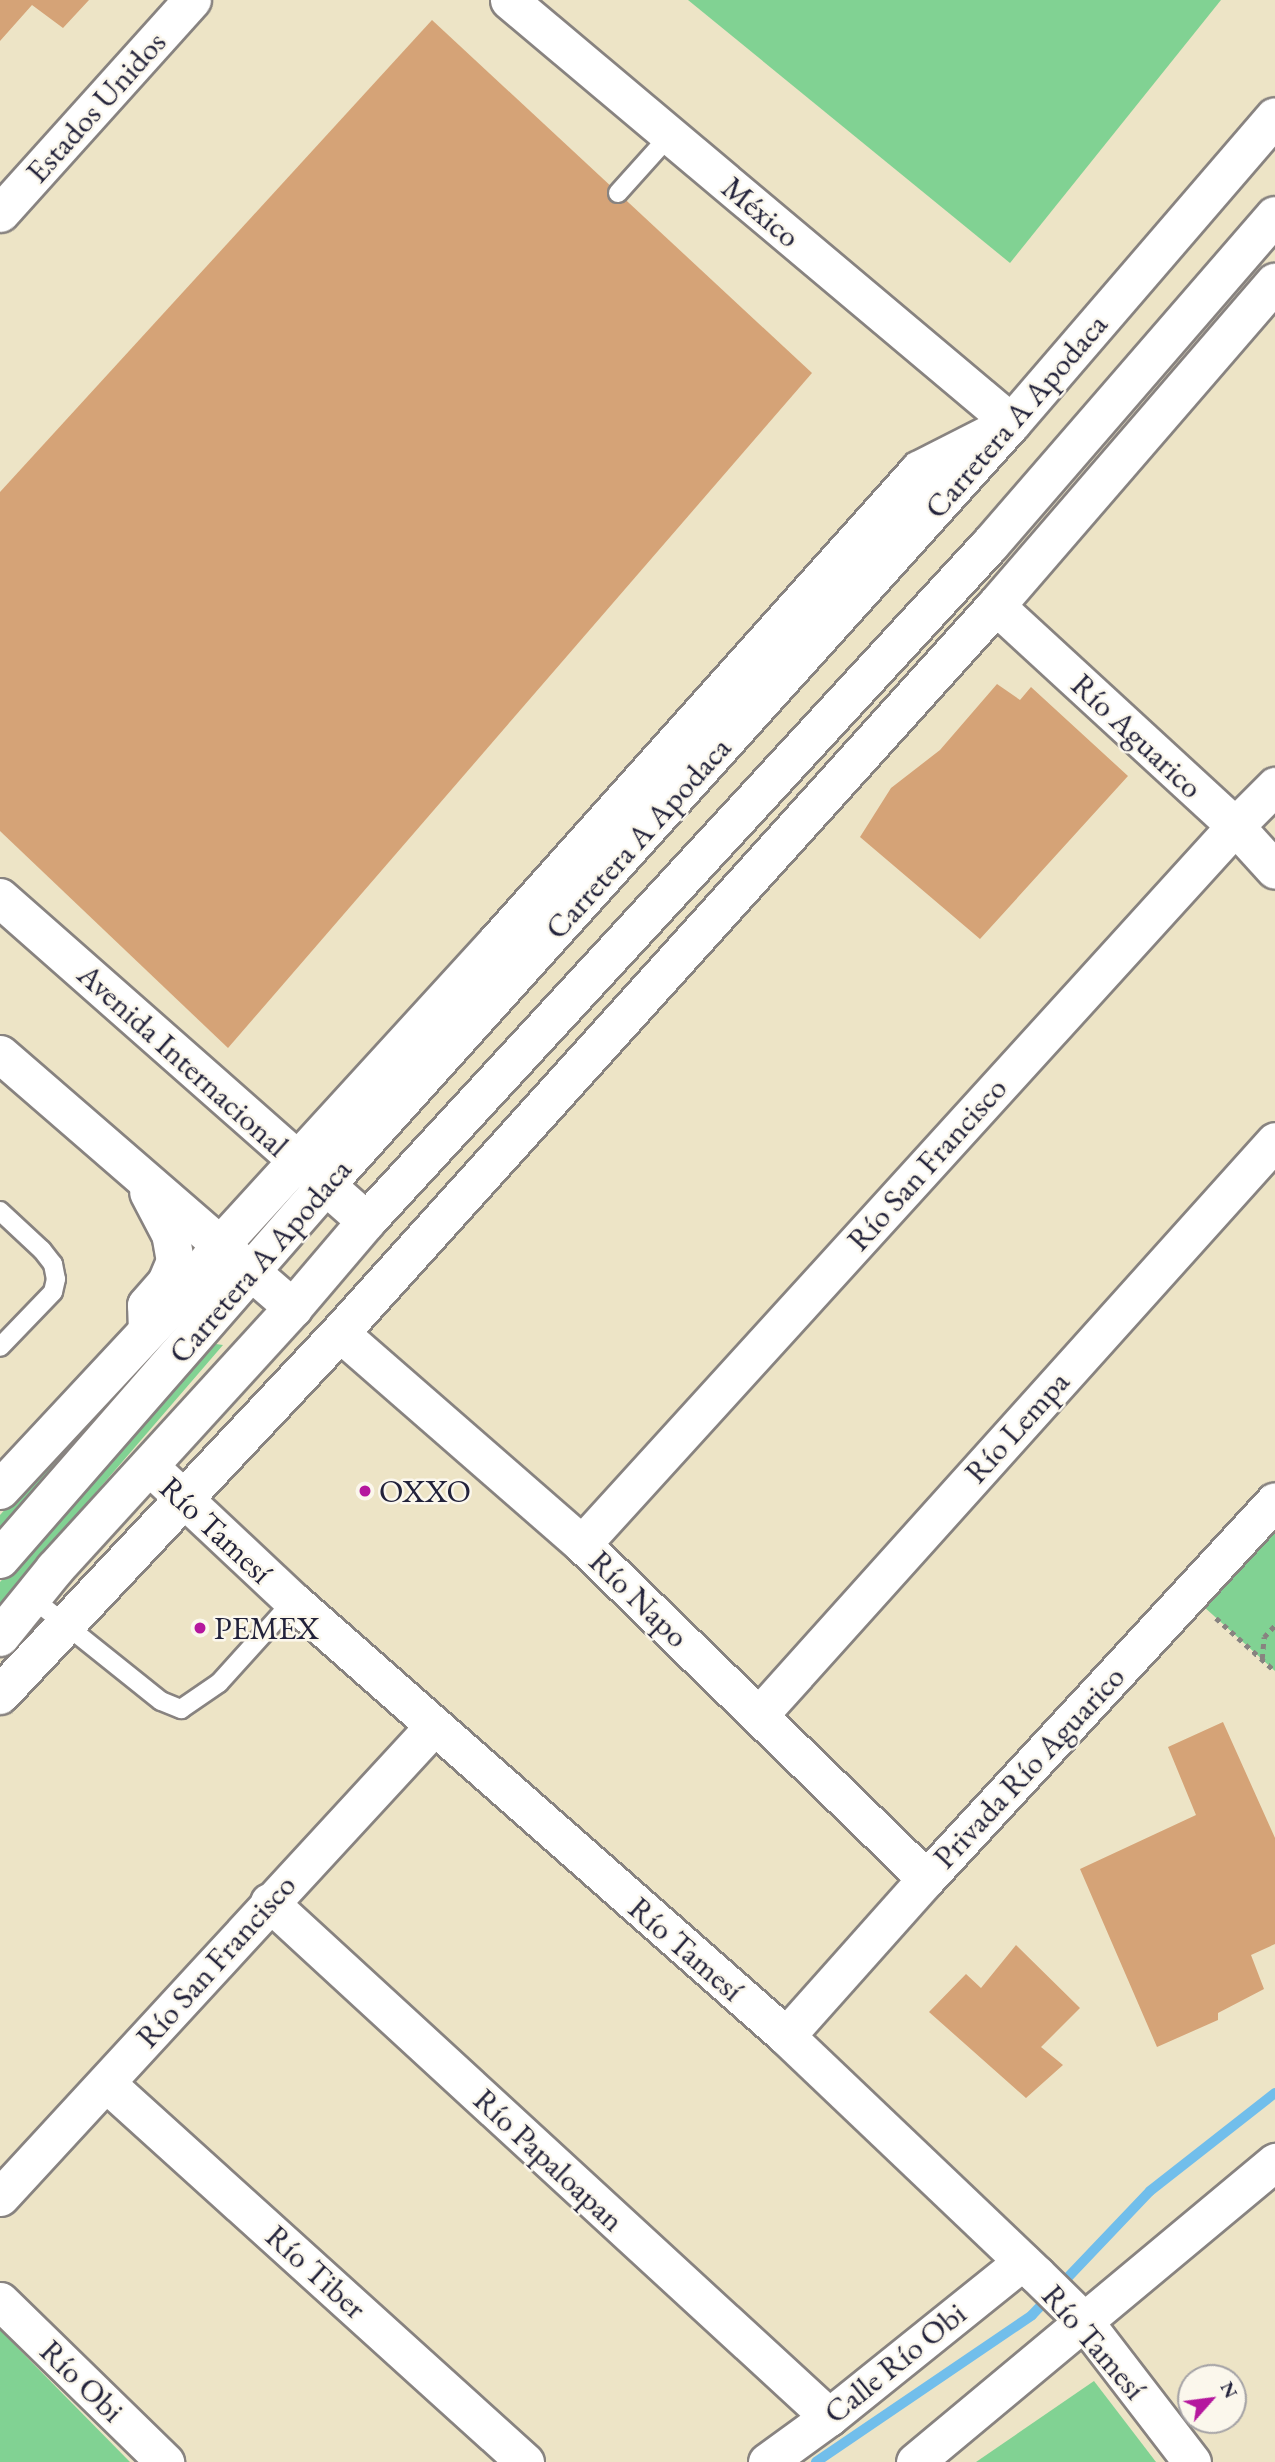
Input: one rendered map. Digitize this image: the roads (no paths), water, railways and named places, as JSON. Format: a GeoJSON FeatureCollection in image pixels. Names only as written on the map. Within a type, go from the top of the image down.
{"type":"FeatureCollection","features":[{"type":"Feature","properties":{"kind":"main road","name":"Carretera A Apodaca"},"geometry":{"type":"LineString","coordinates":[[0,1559],[242,1284],[312,1174],[1012,424],[1275,117]]}},
{"type":"Feature","properties":{"kind":"main road","name":"Carretera A Apodaca"},"geometry":{"type":"LineString","coordinates":[[0,1637],[32,1597],[284,1318],[367,1221],[990,545],[1275,216]]}},
{"type":"Feature","properties":{"kind":"main road"},"geometry":{"type":"LineString","coordinates":[[0,1695],[340,1333],[996,606],[1275,283]]}},
{"type":"Feature","properties":{"kind":"main road","name":"Avenida Internacional"},"geometry":{"type":"LineString","coordinates":[[0,898],[367,1221]]}},
{"type":"Feature","properties":{"kind":"main road"},"geometry":{"type":"LineString","coordinates":[[7,1476],[190,1286],[220,1246],[312,1174]]}},
{"type":"Feature","properties":{"kind":"main road"},"geometry":{"type":"LineString","coordinates":[[190,1286],[204,1281],[242,1284],[284,1318]]}},
{"type":"Feature","properties":{"kind":"street","name":"Estados Unidos"},"geometry":{"type":"LineString","coordinates":[[0,213],[192,0]]}},
{"type":"Feature","properties":{"kind":"street","name":"México"},"geometry":{"type":"LineString","coordinates":[[509,0],[1012,424]]}},
{"type":"Feature","properties":{"kind":"street","name":"Río Aguarico"},"geometry":{"type":"LineString","coordinates":[[996,606],[1235,826],[1275,870]]}},
{"type":"Feature","properties":{"kind":"street","name":"Río San Francisco"},"geometry":{"type":"LineString","coordinates":[[582,1544],[1235,826],[1275,786]]}},
{"type":"Feature","properties":{"kind":"street"},"geometry":{"type":"LineString","coordinates":[[0,1054],[220,1246],[242,1284]]}},
{"type":"Feature","properties":{"kind":"street","name":"Río Lempa"},"geometry":{"type":"LineString","coordinates":[[760,1714],[1275,1141]]}},
{"type":"Feature","properties":{"kind":"street"},"geometry":{"type":"LineString","coordinates":[[131,1169],[155,1203],[170,1234],[175,1261],[166,1282],[146,1305],[147,1331]]}},
{"type":"Feature","properties":{"kind":"street","name":"Río Napo"},"geometry":{"type":"LineString","coordinates":[[340,1333],[582,1544],[760,1714],[926,1879]]}},
{"type":"Feature","properties":{"kind":"street","name":"Río Tamesí"},"geometry":{"type":"LineString","coordinates":[[149,1466],[293,1601],[786,2036],[1029,2268],[1078,2315],[1192,2462]]}},
{"type":"Feature","properties":{"kind":"street","name":"Privada Río Aguarico"},"geometry":{"type":"LineString","coordinates":[[786,2036],[926,1879],[1275,1501]]}},
{"type":"Feature","properties":{"kind":"street","name":"Río San Francisco"},"geometry":{"type":"LineString","coordinates":[[0,2197],[433,1726]]}},
{"type":"Feature","properties":{"kind":"street","name":"Río Papaloapan"},"geometry":{"type":"LineString","coordinates":[[269,1902],[829,2417]]}},
{"type":"Feature","properties":{"kind":"street","name":"Río Tiber"},"geometry":{"type":"LineString","coordinates":[[106,2082],[525,2462]]}},
{"type":"Feature","properties":{"kind":"street"},"geometry":{"type":"LineString","coordinates":[[915,2462],[1078,2315],[1275,2162]]}},
{"type":"Feature","properties":{"kind":"street","name":"Calle Río Obi"},"geometry":{"type":"LineString","coordinates":[[767,2462],[1029,2268]]}},
{"type":"Feature","properties":{"kind":"street","name":"Río Obi"},"geometry":{"type":"LineString","coordinates":[[0,2301],[165,2462]]}},
{"type":"Feature","properties":{"kind":"lane"},"geometry":{"type":"LineString","coordinates":[[618,193],[670,135]]}},
{"type":"Feature","properties":{"kind":"lane"},"geometry":{"type":"LineString","coordinates":[[0,1210],[42,1250],[53,1264],[56,1279],[53,1292],[0,1348]]}},
{"type":"Feature","properties":{"kind":"lane"},"geometry":{"type":"LineString","coordinates":[[32,1597],[161,1701],[181,1709],[219,1683],[293,1601]]}},
{"type":"Feature","properties":{"kind":"waterway"},"geometry":{"type":"LineString","coordinates":[[816,2462],[1032,2315],[1150,2191],[1275,2093]]}},
{"type":"Feature","properties":{"kind":"place","name":"OXXO"},"geometry":{"type":"Point","coordinates":[365,1491]}},
{"type":"Feature","properties":{"kind":"place","name":"PEMEX"},"geometry":{"type":"Point","coordinates":[200,1628]}}]}
